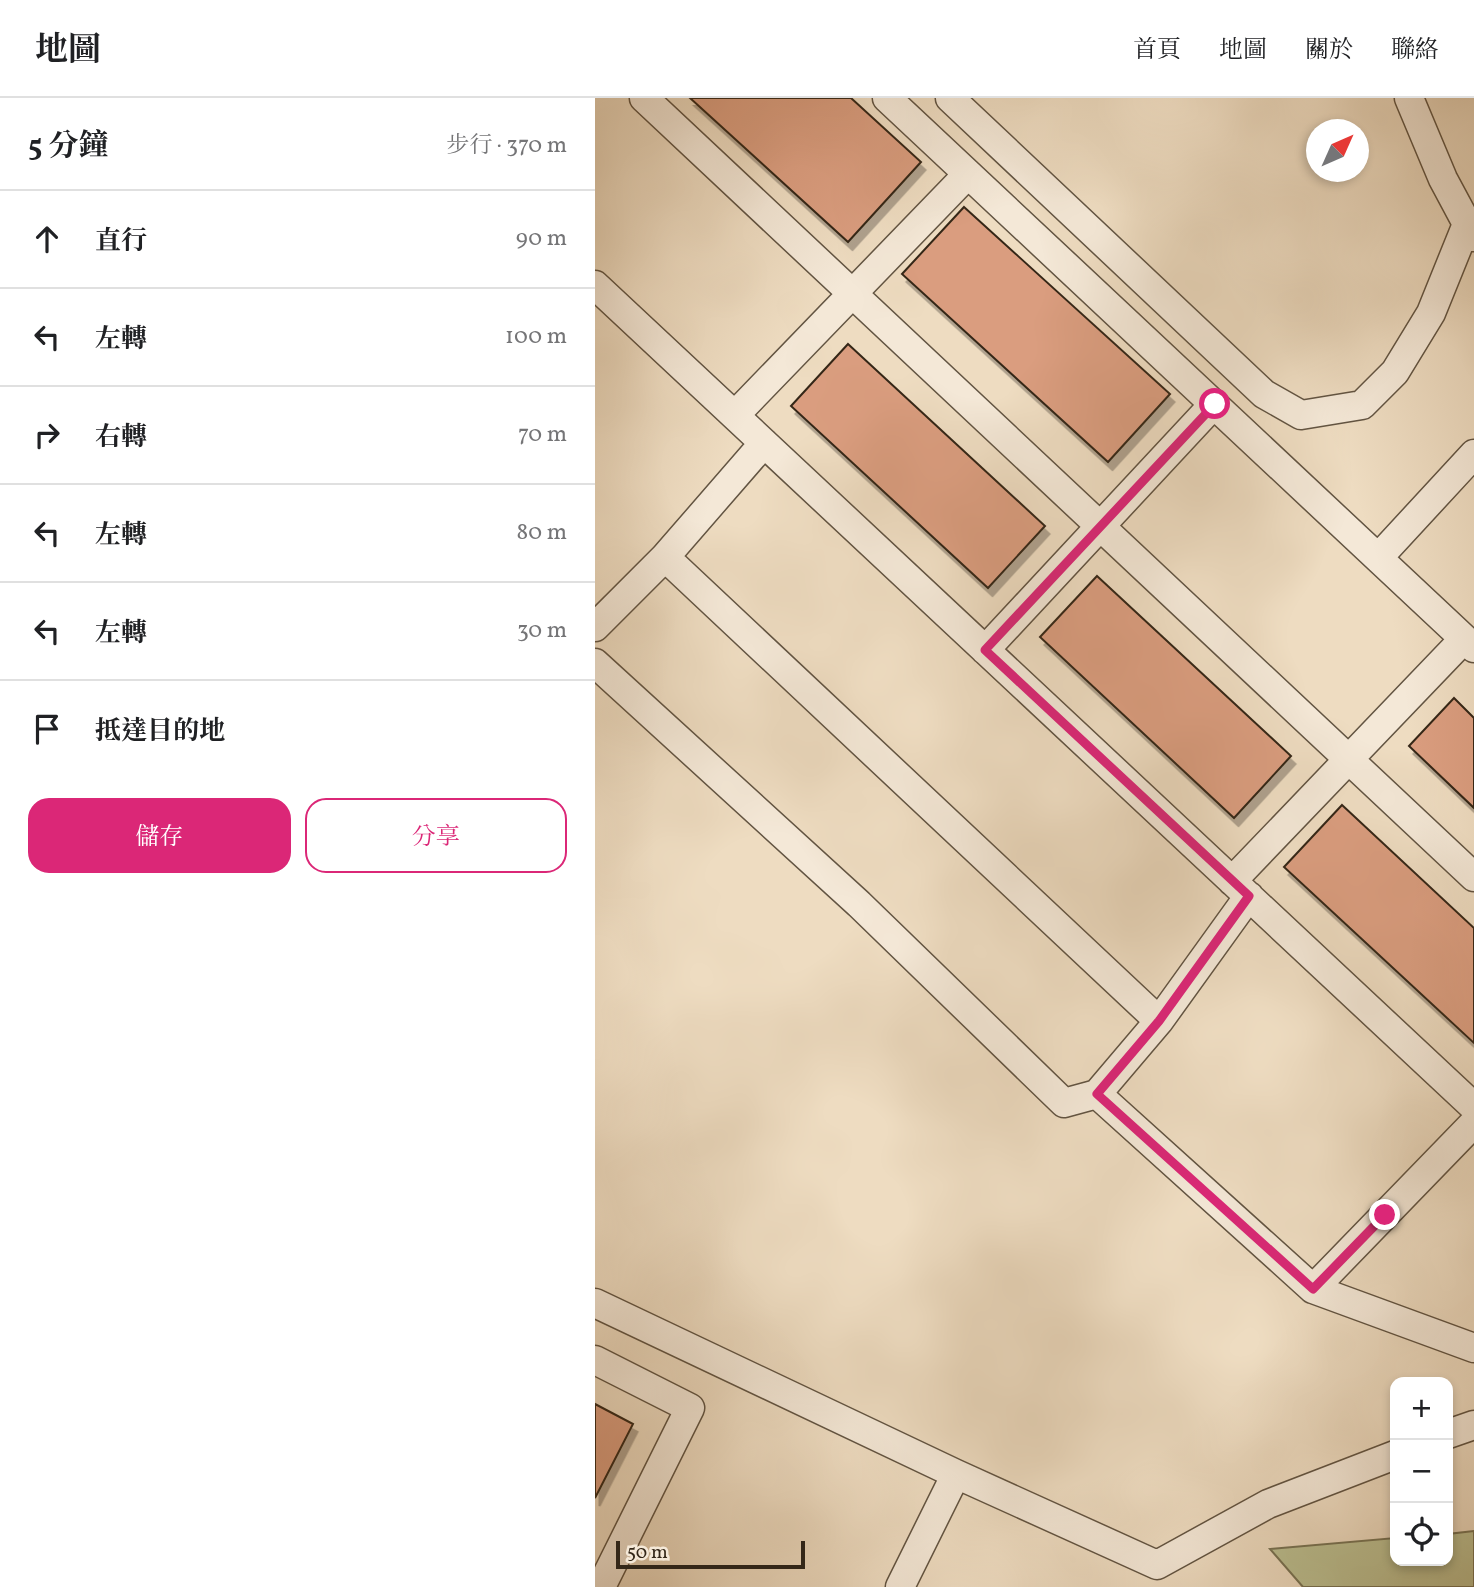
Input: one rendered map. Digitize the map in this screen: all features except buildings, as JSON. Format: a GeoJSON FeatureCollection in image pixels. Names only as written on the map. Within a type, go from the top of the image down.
{"type":"FeatureCollection","features":[{"type":"Feature","properties":{"kind":"street"},"geometry":{"type":"LineString","coordinates":[[644,98],[1474,877]]}},
{"type":"Feature","properties":{"kind":"street"},"geometry":{"type":"LineString","coordinates":[[595,663],[859,904],[1064,1103],[1097,1094],[1159,1021],[1241,888],[1348,760],[1469,643],[887,98]]}},
{"type":"Feature","properties":{"kind":"street"},"geometry":{"type":"LineString","coordinates":[[950,98],[1264,394],[1301,415],[1362,405],[1395,372],[1431,313],[1471,231],[1443,179],[1409,98]]}},
{"type":"Feature","properties":{"kind":"street"},"geometry":{"type":"LineString","coordinates":[[735,415],[968,174]]}},
{"type":"Feature","properties":{"kind":"street"},"geometry":{"type":"LineString","coordinates":[[595,285],[1474,1107]]}},
{"type":"Feature","properties":{"kind":"street"},"geometry":{"type":"LineString","coordinates":[[985,650],[1215,404]]}},
{"type":"Feature","properties":{"kind":"street"},"geometry":{"type":"LineString","coordinates":[[595,627],[665,557],[764,443]]}},
{"type":"Feature","properties":{"kind":"street"},"geometry":{"type":"LineString","coordinates":[[1378,558],[1474,454]]}},
{"type":"Feature","properties":{"kind":"street"},"geometry":{"type":"LineString","coordinates":[[665,557],[1159,1021]]}},
{"type":"Feature","properties":{"kind":"street"},"geometry":{"type":"LineString","coordinates":[[1097,1094],[1313,1289],[1474,1348]]}},
{"type":"Feature","properties":{"kind":"street"},"geometry":{"type":"LineString","coordinates":[[1313,1289],[1474,1123]]}},
{"type":"Feature","properties":{"kind":"street"},"geometry":{"type":"LineString","coordinates":[[595,1303],[956,1474],[1157,1565],[1268,1504],[1390,1457]]}},
{"type":"Feature","properties":{"kind":"street"},"geometry":{"type":"LineString","coordinates":[[595,1360],[690,1408],[601,1587]]}},
{"type":"Feature","properties":{"kind":"street"},"geometry":{"type":"LineString","coordinates":[[1453,1432],[1474,1425]]}},
{"type":"Feature","properties":{"kind":"street"},"geometry":{"type":"LineString","coordinates":[[900,1587],[956,1474]]}},
{"type":"Feature","properties":{"kind":"green space"},"geometry":{"type":"Polygon","coordinates":[[[1474,1531],[1474,1587],[1303,1587],[1270,1549],[1390,1538],[1390,1566],[1453,1566],[1453,1533],[1474,1531]]]}},
{"type":"Feature","properties":{"kind":"route"},"geometry":{"type":"LineString","coordinates":[[1215,404],[985,650],[1249,896],[1159,1021],[1097,1094],[1313,1289],[1385,1215]]}}]}
